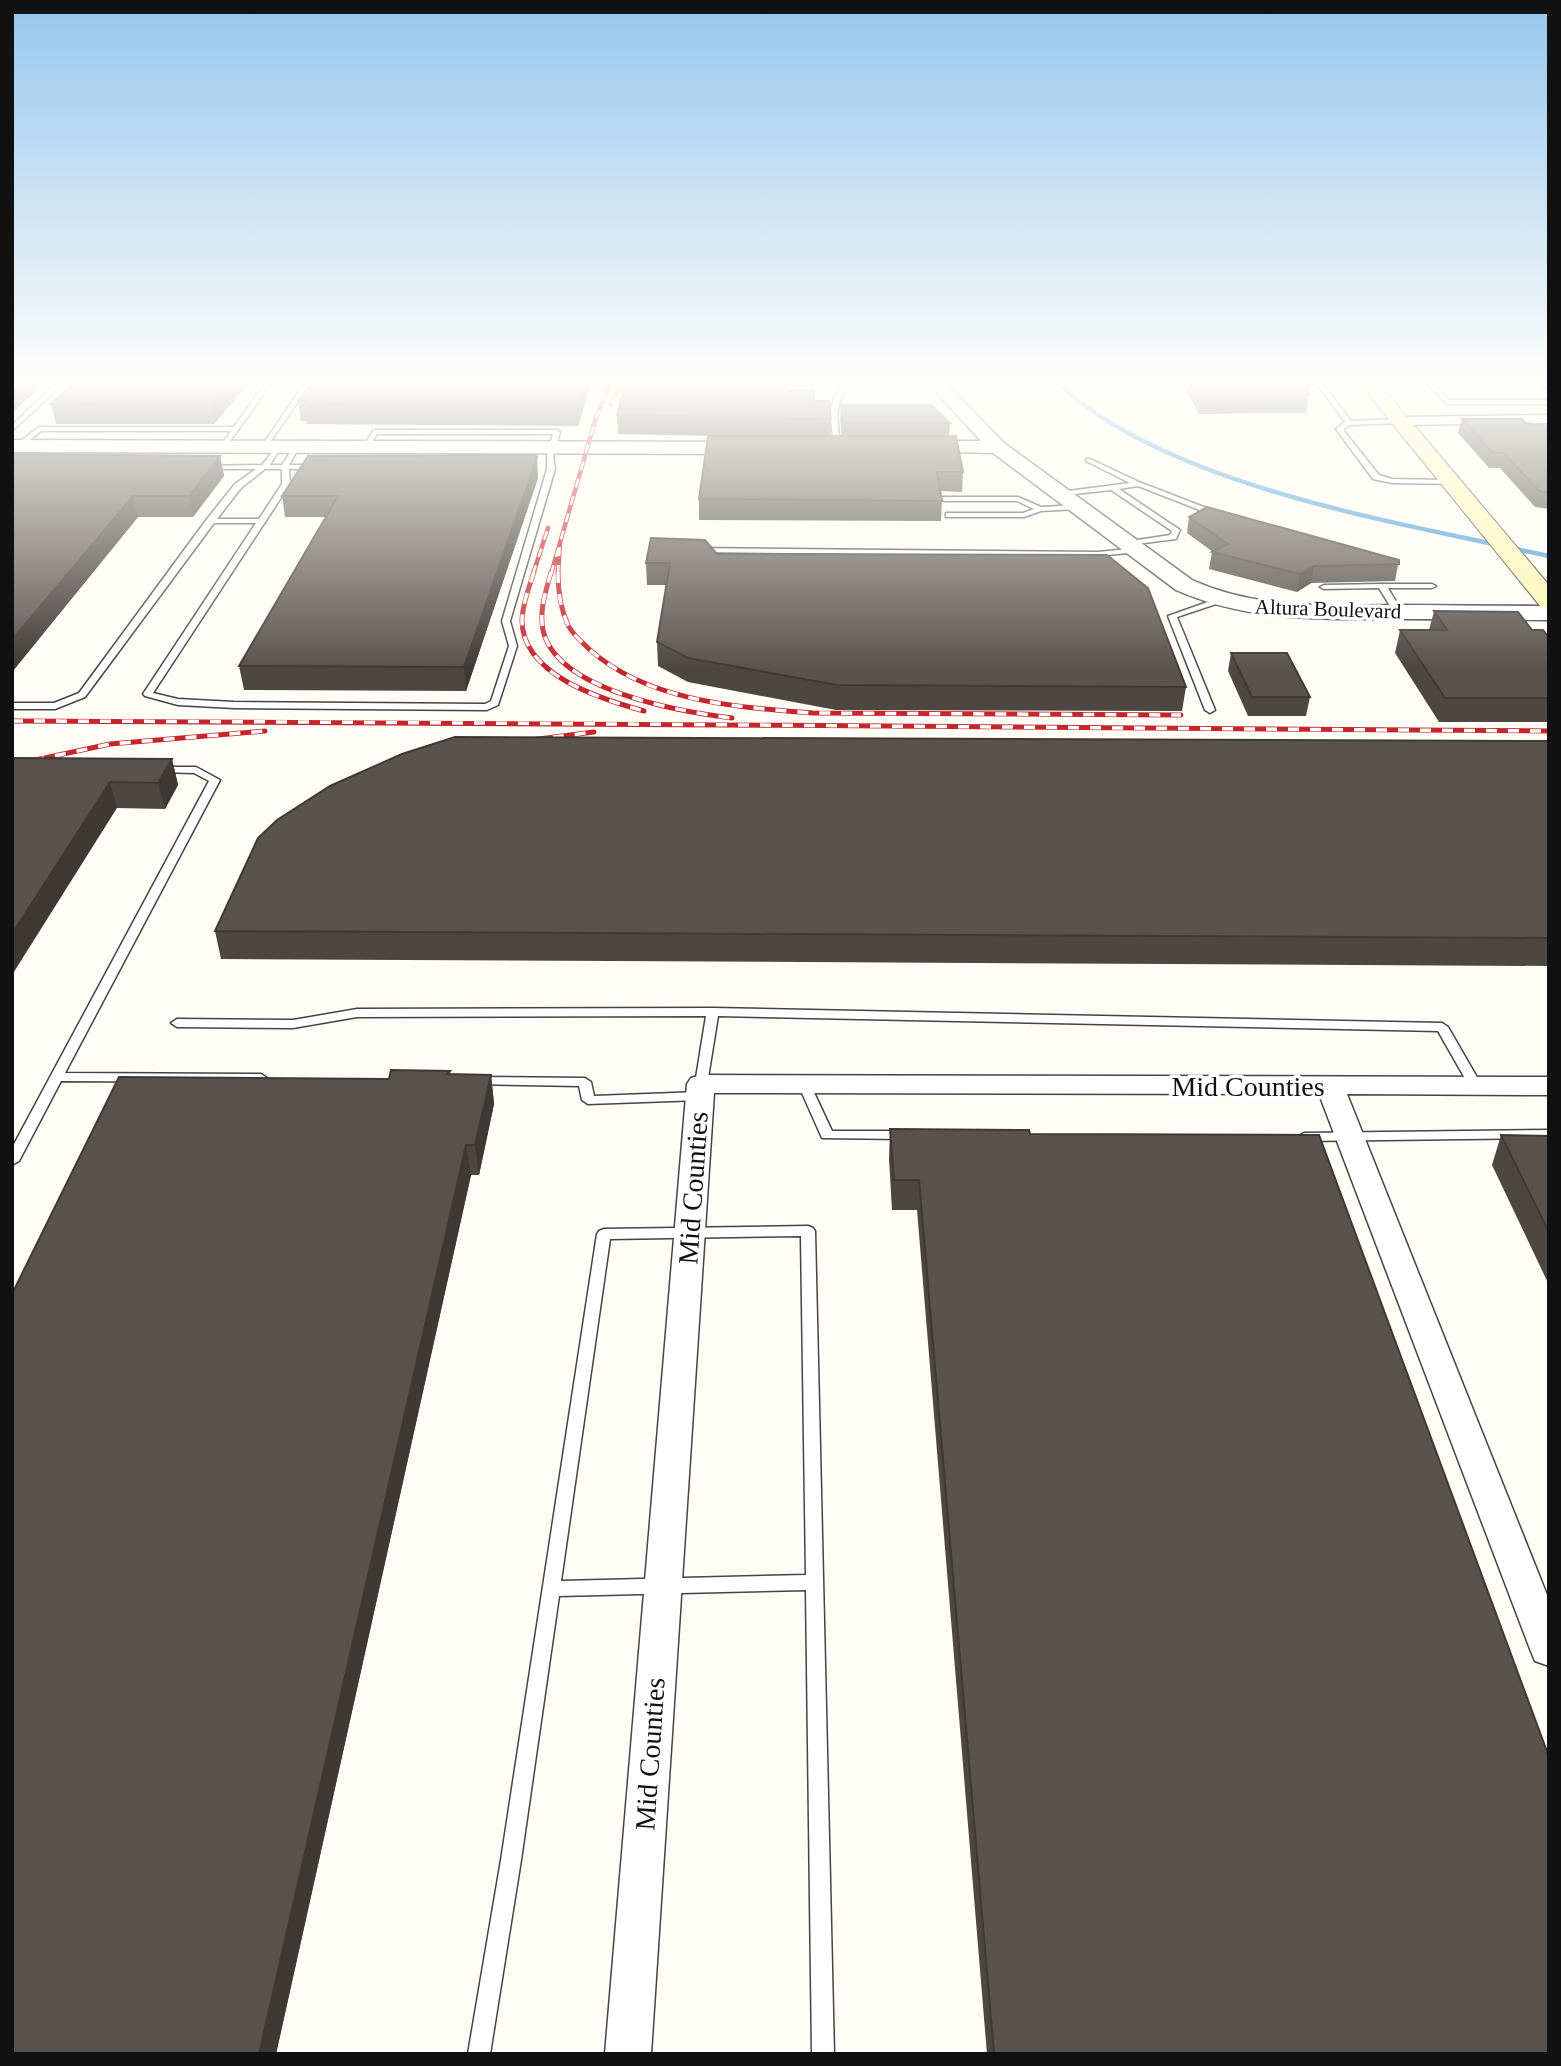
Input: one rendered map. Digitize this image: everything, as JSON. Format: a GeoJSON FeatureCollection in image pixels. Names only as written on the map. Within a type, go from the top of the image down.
{"type":"FeatureCollection","features":[{"type":"Feature","properties":{"kind":"main road"},"geometry":{"type":"LineString","coordinates":[[1445,476],[1549,601]]}},
{"type":"Feature","properties":{"kind":"street","name":"Altura Boulevard"},"geometry":{"type":"LineString","coordinates":[[1037,476],[1184,584],[1219,600],[1248,608],[1282,611],[1549,613]]}},
{"type":"Feature","properties":{"kind":"street","name":"Mid Counties"},"geometry":{"type":"LineString","coordinates":[[628,2054],[701,1090],[804,1084],[1549,1086]]}},
{"type":"Feature","properties":{"kind":"street"},"geometry":{"type":"LineString","coordinates":[[1330,1086],[1549,1649]]}},
{"type":"Feature","properties":{"kind":"lane"},"geometry":{"type":"LineString","coordinates":[[12,706],[55,706],[82,695],[210,521],[241,482],[249,476]]}},
{"type":"Feature","properties":{"kind":"lane"},"geometry":{"type":"LineString","coordinates":[[286,476],[286,484],[148,694],[178,702],[234,705],[487,707],[495,704],[513,646],[506,621],[549,476]]}},
{"type":"Feature","properties":{"kind":"lane"},"geometry":{"type":"LineString","coordinates":[[1123,476],[1227,517]]}},
{"type":"Feature","properties":{"kind":"lane"},"geometry":{"type":"LineString","coordinates":[[1376,476],[1392,481],[1450,482]]}},
{"type":"Feature","properties":{"kind":"lane"},"geometry":{"type":"LineString","coordinates":[[949,516],[1017,516],[1035,513],[1040,509],[1112,487],[1139,484]]}},
{"type":"Feature","properties":{"kind":"lane"},"geometry":{"type":"LineString","coordinates":[[693,550],[1098,554],[1173,537],[1176,530],[1112,487]]}},
{"type":"Feature","properties":{"kind":"lane"},"geometry":{"type":"LineString","coordinates":[[945,499],[1018,499],[1040,509]]}},
{"type":"Feature","properties":{"kind":"lane"},"geometry":{"type":"LineString","coordinates":[[210,521],[261,521]]}},
{"type":"Feature","properties":{"kind":"lane"},"geometry":{"type":"LineString","coordinates":[[1382,586],[1398,612]]}},
{"type":"Feature","properties":{"kind":"lane"},"geometry":{"type":"LineString","coordinates":[[1324,587],[1433,586]]}},
{"type":"Feature","properties":{"kind":"lane"},"geometry":{"type":"LineString","coordinates":[[1210,710],[1172,616],[1219,600]]}},
{"type":"Feature","properties":{"kind":"lane"},"geometry":{"type":"LineString","coordinates":[[12,1161],[215,780],[196,769],[144,770]]}},
{"type":"Feature","properties":{"kind":"lane"},"geometry":{"type":"LineString","coordinates":[[460,1080],[585,1082],[588,1100],[701,1090],[713,1012]]}},
{"type":"Feature","properties":{"kind":"lane"},"geometry":{"type":"LineString","coordinates":[[177,1023],[293,1024],[357,1013],[713,1012],[1442,1027],[1476,1086]]}},
{"type":"Feature","properties":{"kind":"lane"},"geometry":{"type":"LineString","coordinates":[[57,1077],[280,1078]]}},
{"type":"Feature","properties":{"kind":"lane"},"geometry":{"type":"LineString","coordinates":[[804,1084],[827,1135],[924,1135]]}},
{"type":"Feature","properties":{"kind":"lane"},"geometry":{"type":"LineString","coordinates":[[1295,1137],[1549,1134]]}},
{"type":"Feature","properties":{"kind":"lane"},"geometry":{"type":"LineString","coordinates":[[479,2054],[553,1589],[604,1234],[808,1231],[823,2054]]}},
{"type":"Feature","properties":{"kind":"lane"},"geometry":{"type":"LineString","coordinates":[[553,1589],[814,1582]]}},
{"type":"Feature","properties":{"kind":"building"},"geometry":{"type":"Polygon","coordinates":[[[12,476],[204,476],[189,496],[133,496],[12,640],[12,476]]]}},
{"type":"Feature","properties":{"kind":"building"},"geometry":{"type":"Polygon","coordinates":[[[295,476],[530,476],[464,667],[239,666],[338,496],[282,496],[295,476]]]}},
{"type":"Feature","properties":{"kind":"building"},"geometry":{"type":"Polygon","coordinates":[[[702,476],[938,476],[942,501],[699,499],[702,476]]]}},
{"type":"Feature","properties":{"kind":"building"},"geometry":{"type":"Polygon","coordinates":[[[1526,476],[1549,476],[1549,493],[1539,491],[1526,476]]]}},
{"type":"Feature","properties":{"kind":"building"},"geometry":{"type":"Polygon","coordinates":[[[1207,507],[1399,560],[1399,564],[1314,566],[1300,574],[1212,552],[1228,544],[1189,517],[1207,507]]]}},
{"type":"Feature","properties":{"kind":"building"},"geometry":{"type":"Polygon","coordinates":[[[651,538],[705,540],[717,554],[1107,555],[1148,588],[1186,687],[837,685],[688,658],[657,642],[670,563],[646,563],[651,538]]]}},
{"type":"Feature","properties":{"kind":"building"},"geometry":{"type":"Polygon","coordinates":[[[1434,611],[1518,612],[1532,630],[1543,630],[1549,637],[1549,698],[1445,698],[1400,630],[1447,630],[1434,611]]]}},
{"type":"Feature","properties":{"kind":"building"},"geometry":{"type":"Polygon","coordinates":[[[1231,653],[1287,653],[1310,697],[1252,697],[1231,653]]]}},
{"type":"Feature","properties":{"kind":"building"},"geometry":{"type":"Polygon","coordinates":[[[455,737],[1549,741],[1549,938],[215,931],[258,838],[277,820],[330,786],[402,754],[455,737]]]}},
{"type":"Feature","properties":{"kind":"building"},"geometry":{"type":"Polygon","coordinates":[[[12,758],[172,759],[158,783],[110,782],[12,934],[12,758]]]}},
{"type":"Feature","properties":{"kind":"building"},"geometry":{"type":"Polygon","coordinates":[[[391,1070],[491,1075],[475,1145],[466,1145],[259,2054],[12,2054],[12,1294],[119,1077],[389,1079],[391,1070]]]}},
{"type":"Feature","properties":{"kind":"building"},"geometry":{"type":"Polygon","coordinates":[[[890,1129],[1029,1130],[1030,1134],[1319,1135],[1549,1757],[1549,2054],[994,2054],[919,1180],[894,1180],[890,1129]]]}},
{"type":"Feature","properties":{"kind":"building"},"geometry":{"type":"Polygon","coordinates":[[[1501,1135],[1549,1136],[1549,1232],[1501,1135]]]}},
{"type":"Feature","properties":{"kind":"waterway"},"geometry":{"type":"LineString","coordinates":[[1230,476],[1325,506],[1498,545]]}},
{"type":"Feature","properties":{"kind":"waterway"},"geometry":{"type":"LineString","coordinates":[[1511,548],[1549,556]]}},
{"type":"Feature","properties":{"kind":"railway"},"geometry":{"type":"LineString","coordinates":[[551,574],[579,476]]}},
{"type":"Feature","properties":{"kind":"railway"},"geometry":{"type":"LineString","coordinates":[[533,574],[548,528]]}},
{"type":"Feature","properties":{"kind":"railway"},"geometry":{"type":"LineString","coordinates":[[558,574],[560,543]]}},
{"type":"Feature","properties":{"kind":"railway"},"geometry":{"type":"LineString","coordinates":[[534,572],[522,619],[525,639],[535,655],[549,670],[566,681],[586,691],[644,711]]}},
{"type":"Feature","properties":{"kind":"railway"},"geometry":{"type":"LineString","coordinates":[[551,572],[542,608],[543,630],[553,651],[571,669],[624,695],[654,704],[732,718]]}},
{"type":"Feature","properties":{"kind":"railway"},"geometry":{"type":"LineString","coordinates":[[558,574],[565,619],[572,632],[589,649],[612,667],[638,681],[695,699],[813,713],[1181,715]]}},
{"type":"Feature","properties":{"kind":"railway"},"geometry":{"type":"LineString","coordinates":[[12,721],[1549,731]]}},
{"type":"Feature","properties":{"kind":"railway"},"geometry":{"type":"LineString","coordinates":[[12,765],[110,744],[265,731]]}},
{"type":"Feature","properties":{"kind":"railway"},"geometry":{"type":"LineString","coordinates":[[531,740],[594,732]]}}]}
